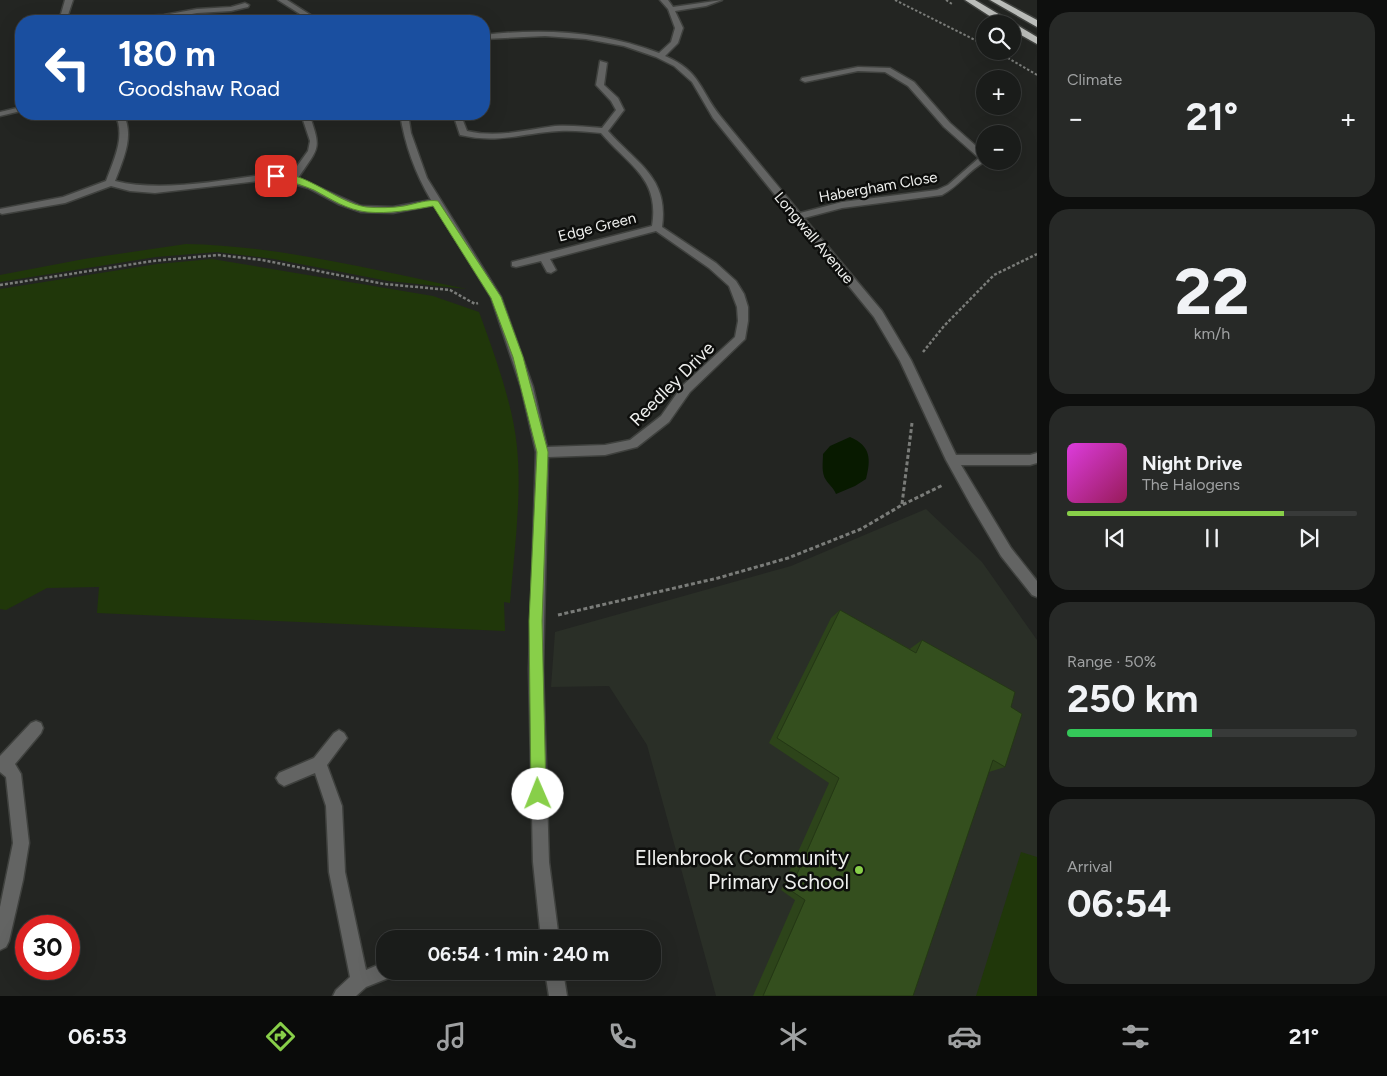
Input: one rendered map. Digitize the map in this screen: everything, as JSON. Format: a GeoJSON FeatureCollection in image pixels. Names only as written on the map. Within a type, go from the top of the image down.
{"type":"FeatureCollection","features":[{"type":"Feature","properties":{"kind":"highway"},"geometry":{"type":"LineString","coordinates":[[969,0],[994,15]]}},
{"type":"Feature","properties":{"kind":"highway"},"geometry":{"type":"LineString","coordinates":[[994,0],[1037,24]]}},
{"type":"Feature","properties":{"kind":"highway"},"geometry":{"type":"LineString","coordinates":[[1021,31],[1037,41]]}},
{"type":"Feature","properties":{"kind":"street"},"geometry":{"type":"LineString","coordinates":[[64,15],[69,0]]}},
{"type":"Feature","properties":{"kind":"street"},"geometry":{"type":"LineString","coordinates":[[282,0],[306,15]]}},
{"type":"Feature","properties":{"kind":"street"},"geometry":{"type":"LineString","coordinates":[[660,56],[674,43],[678,36],[679,28],[664,0]]}},
{"type":"Feature","properties":{"kind":"street"},"geometry":{"type":"LineString","coordinates":[[671,10],[718,0]]}},
{"type":"Feature","properties":{"kind":"street"},"geometry":{"type":"LineString","coordinates":[[175,15],[197,11],[231,9],[244,2],[254,9]]}},
{"type":"Feature","properties":{"kind":"street","name":"Longwall Avenue"},"geometry":{"type":"LineString","coordinates":[[490,37],[537,33],[566,34],[616,42],[660,56],[685,70],[694,79],[712,112],[796,217],[878,314],[909,370],[964,482],[1006,552],[1037,591]]}},
{"type":"Feature","properties":{"kind":"street"},"geometry":{"type":"LineString","coordinates":[[602,64],[600,85],[615,100],[620,110],[604,131]]}},
{"type":"Feature","properties":{"kind":"street","name":"Habergham Close"},"geometry":{"type":"LineString","coordinates":[[805,80],[866,68],[887,70],[899,76],[921,93],[947,125],[976,150]]}},
{"type":"Feature","properties":{"kind":"street"},"geometry":{"type":"LineString","coordinates":[[832,74],[844,84]]}},
{"type":"Feature","properties":{"kind":"street"},"geometry":{"type":"LineString","coordinates":[[1,114],[15,110]]}},
{"type":"Feature","properties":{"kind":"street"},"geometry":{"type":"LineString","coordinates":[[110,183],[124,136],[125,126],[122,120]]}},
{"type":"Feature","properties":{"kind":"street"},"geometry":{"type":"LineString","coordinates":[[293,179],[312,151],[314,141],[307,120]]}},
{"type":"Feature","properties":{"kind":"street"},"geometry":{"type":"LineString","coordinates":[[405,120],[414,160],[435,202],[496,297],[527,387],[542,452],[536,621],[541,854],[549,930]]}},
{"type":"Feature","properties":{"kind":"street"},"geometry":{"type":"LineString","coordinates":[[459,120],[463,132],[481,138],[510,136],[554,129],[604,131],[612,141],[642,168],[654,188],[659,205],[657,228]]}},
{"type":"Feature","properties":{"kind":"street","name":"Habergham Close"},"geometry":{"type":"LineString","coordinates":[[796,217],[842,205],[938,192],[951,187],[976,164]]}},
{"type":"Feature","properties":{"kind":"street"},"geometry":{"type":"LineString","coordinates":[[1,209],[65,200],[110,183],[130,188],[155,190],[276,176],[293,179],[317,189],[340,202],[366,210],[402,209],[435,202]]}},
{"type":"Feature","properties":{"kind":"street","name":"Edge Green"},"geometry":{"type":"LineString","coordinates":[[516,264],[657,228]]}},
{"type":"Feature","properties":{"kind":"street","name":"Reedley Drive"},"geometry":{"type":"LineString","coordinates":[[542,452],[605,450],[633,444],[665,419],[686,389],[740,339],[743,328],[743,303],[734,285],[708,261],[657,228]]}},
{"type":"Feature","properties":{"kind":"street","name":"Edge Green"},"geometry":{"type":"LineString","coordinates":[[544,256],[551,270]]}},
{"type":"Feature","properties":{"kind":"street"},"geometry":{"type":"LineString","coordinates":[[952,460],[1030,460],[1037,458]]}},
{"type":"Feature","properties":{"kind":"street"},"geometry":{"type":"LineString","coordinates":[[0,941],[15,880],[21,843],[13,774],[2,764],[36,728]]}},
{"type":"Feature","properties":{"kind":"street"},"geometry":{"type":"LineString","coordinates":[[284,778],[319,763],[339,738]]}},
{"type":"Feature","properties":{"kind":"street"},"geometry":{"type":"LineString","coordinates":[[319,763],[334,806],[337,872],[360,981]]}},
{"type":"Feature","properties":{"kind":"street"},"geometry":{"type":"LineString","coordinates":[[342,996],[360,981],[376,975]]}},
{"type":"Feature","properties":{"kind":"street"},"geometry":{"type":"LineString","coordinates":[[555,980],[558,996]]}},
{"type":"Feature","properties":{"kind":"path"},"geometry":{"type":"LineString","coordinates":[[895,0],[976,40]]}},
{"type":"Feature","properties":{"kind":"path"},"geometry":{"type":"LineString","coordinates":[[1011,60],[1037,75]]}},
{"type":"Feature","properties":{"kind":"path"},"geometry":{"type":"LineString","coordinates":[[909,370],[944,326],[994,275],[1037,254]]}},
{"type":"Feature","properties":{"kind":"path"},"geometry":{"type":"LineString","coordinates":[[0,285],[153,261],[218,255],[262,260],[384,284],[450,290],[475,304],[496,297]]}},
{"type":"Feature","properties":{"kind":"path"},"geometry":{"type":"LineString","coordinates":[[902,504],[912,422],[925,404]]}},
{"type":"Feature","properties":{"kind":"path"},"geometry":{"type":"LineString","coordinates":[[536,621],[718,578],[788,558],[861,529],[902,504],[944,485],[964,482]]}},
{"type":"Feature","properties":{"kind":"shaded area"},"geometry":{"type":"Polygon","coordinates":[[[850,437],[862,445],[868,454],[869,465],[866,479],[836,494],[823,474],[823,454],[830,446],[850,437]]]}},
{"type":"Feature","properties":{"kind":"shaded area","name":"Ellenbrook Community Primary School"},"geometry":{"type":"Polygon","coordinates":[[[926,509],[982,562],[1037,640],[1037,996],[716,996],[647,745],[609,686],[551,687],[555,632],[791,566],[926,509]]]}},
{"type":"Feature","properties":{"kind":"green space"},"geometry":{"type":"Polygon","coordinates":[[[186,244],[257,249],[292,254],[467,289],[388,281],[274,259],[217,252],[156,257],[0,282],[0,275],[84,259],[186,244]]]}},
{"type":"Feature","properties":{"kind":"green space"},"geometry":{"type":"Polygon","coordinates":[[[212,259],[433,296],[479,312],[497,361],[507,396],[517,447],[519,486],[517,525],[510,603],[504,602],[505,631],[97,613],[99,587],[47,588],[6,610],[0,609],[0,289],[157,264],[212,259]]]}},
{"type":"Feature","properties":{"kind":"green space"},"geometry":{"type":"Polygon","coordinates":[[[1021,852],[1037,857],[1037,996],[976,996],[1021,852]]]}},
{"type":"Feature","properties":{"kind":"building"},"geometry":{"type":"Polygon","coordinates":[[[840,610],[916,653],[922,640],[1015,692],[1011,707],[1022,714],[1005,767],[993,760],[913,996],[763,996],[805,900],[790,890],[839,778],[777,738],[840,610]]]}},
{"type":"Feature","properties":{"kind":"place","name":"Ellenbrook Community Primary School"},"geometry":{"type":"Point","coordinates":[859,870]}},
{"type":"Feature","properties":{"kind":"route"},"geometry":{"type":"LineString","coordinates":[[276,176],[293,179],[317,189],[340,202],[366,210],[402,209],[435,202],[496,297],[527,387],[542,452],[536,621],[538,794]]}}]}
